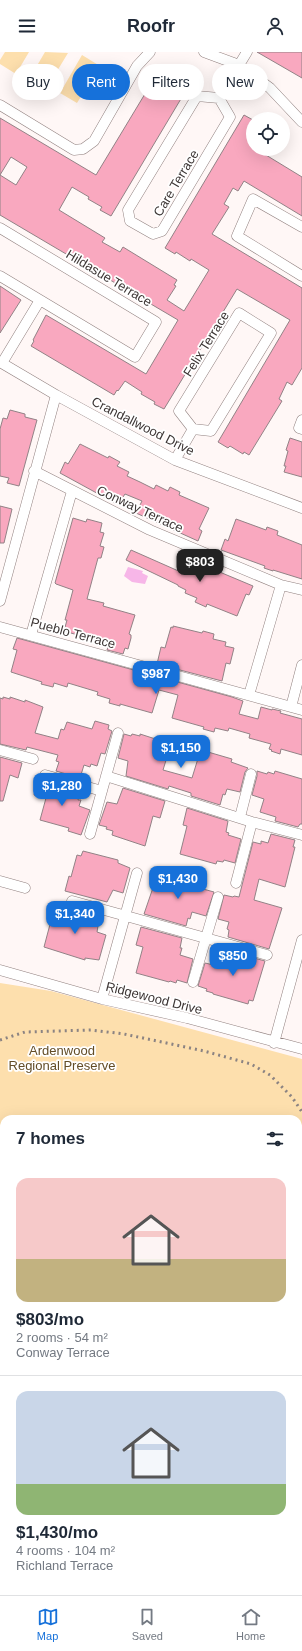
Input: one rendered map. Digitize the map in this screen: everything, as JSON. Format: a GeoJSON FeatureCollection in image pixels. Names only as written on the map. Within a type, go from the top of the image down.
{"type":"FeatureCollection","features":[{"type":"Feature","properties":{"kind":"street"},"geometry":{"type":"LineString","coordinates":[[0,105],[74,150],[83,149],[94,141],[137,66],[150,52]]}},
{"type":"Feature","properties":{"kind":"street"},"geometry":{"type":"LineString","coordinates":[[204,52],[235,64]]}},
{"type":"Feature","properties":{"kind":"street"},"geometry":{"type":"LineString","coordinates":[[241,64],[247,52]]}},
{"type":"Feature","properties":{"kind":"street"},"geometry":{"type":"LineString","coordinates":[[268,87],[302,122]]}},
{"type":"Feature","properties":{"kind":"street","name":"Care Terrace"},"geometry":{"type":"LineString","coordinates":[[197,96],[219,98],[230,117],[162,231],[153,234],[130,221],[128,210],[197,96]]}},
{"type":"Feature","properties":{"kind":"street"},"geometry":{"type":"LineString","coordinates":[[302,227],[253,199],[237,236],[302,276]]}},
{"type":"Feature","properties":{"kind":"street","name":"Hildasue Terrace"},"geometry":{"type":"LineString","coordinates":[[0,228],[156,322],[135,357],[0,276]]}},
{"type":"Feature","properties":{"kind":"street"},"geometry":{"type":"LineString","coordinates":[[1,363],[40,300]]}},
{"type":"Feature","properties":{"kind":"street","name":"Felix Terrace"},"geometry":{"type":"LineString","coordinates":[[239,313],[271,333],[212,431],[193,429],[179,411],[239,313]]}},
{"type":"Feature","properties":{"kind":"street","name":"Crandallwood Drive"},"geometry":{"type":"LineString","coordinates":[[1,363],[175,460],[302,508]]}},
{"type":"Feature","properties":{"kind":"street"},"geometry":{"type":"LineString","coordinates":[[0,602],[56,395]]}},
{"type":"Feature","properties":{"kind":"street"},"geometry":{"type":"LineString","coordinates":[[302,420],[299,428],[302,429]]}},
{"type":"Feature","properties":{"kind":"street"},"geometry":{"type":"LineString","coordinates":[[175,460],[193,429]]}},
{"type":"Feature","properties":{"kind":"street","name":"Conway Terrace"},"geometry":{"type":"LineString","coordinates":[[34,472],[150,530],[280,585],[302,590]]}},
{"type":"Feature","properties":{"kind":"street"},"geometry":{"type":"LineString","coordinates":[[31,635],[72,491]]}},
{"type":"Feature","properties":{"kind":"street"},"geometry":{"type":"LineString","coordinates":[[249,695],[280,585]]}},
{"type":"Feature","properties":{"kind":"street","name":"Pueblo Terrace"},"geometry":{"type":"LineString","coordinates":[[0,627],[302,710]]}},
{"type":"Feature","properties":{"kind":"street"},"geometry":{"type":"LineString","coordinates":[[291,707],[302,665]]}},
{"type":"Feature","properties":{"kind":"street"},"geometry":{"type":"LineString","coordinates":[[90,834],[118,733]]}},
{"type":"Feature","properties":{"kind":"street"},"geometry":{"type":"LineString","coordinates":[[0,750],[33,759]]}},
{"type":"Feature","properties":{"kind":"street"},"geometry":{"type":"LineString","coordinates":[[240,817],[251,774]]}},
{"type":"Feature","properties":{"kind":"street"},"geometry":{"type":"LineString","coordinates":[[45,775],[102,791]]}},
{"type":"Feature","properties":{"kind":"street"},"geometry":{"type":"LineString","coordinates":[[106,776],[252,822],[302,835]]}},
{"type":"Feature","properties":{"kind":"street"},"geometry":{"type":"LineString","coordinates":[[236,882],[252,822]]}},
{"type":"Feature","properties":{"kind":"street"},"geometry":{"type":"LineString","coordinates":[[102,999],[137,874]]}},
{"type":"Feature","properties":{"kind":"street"},"geometry":{"type":"LineString","coordinates":[[0,881],[25,888]]}},
{"type":"Feature","properties":{"kind":"street"},"geometry":{"type":"LineString","coordinates":[[193,982],[218,897]]}},
{"type":"Feature","properties":{"kind":"street"},"geometry":{"type":"LineString","coordinates":[[72,901],[267,955]]}},
{"type":"Feature","properties":{"kind":"street"},"geometry":{"type":"LineString","coordinates":[[274,1043],[302,940]]}},
{"type":"Feature","properties":{"kind":"street","name":"Ridgewood Drive"},"geometry":{"type":"LineString","coordinates":[[0,970],[102,999],[187,1018],[274,1043],[302,1049]]}},
{"type":"Feature","properties":{"kind":"green space"},"geometry":{"type":"Polygon","coordinates":[[[5,52],[29,52],[22,64],[12,64],[12,72],[0,64],[0,60],[5,52]]]}},
{"type":"Feature","properties":{"kind":"green space"},"geometry":{"type":"Polygon","coordinates":[[[45,52],[68,53],[61,64],[38,64],[45,52]]]}},
{"type":"Feature","properties":{"kind":"green space"},"geometry":{"type":"Polygon","coordinates":[[[82,55],[97,64],[77,64],[82,55]]]}},
{"type":"Feature","properties":{"kind":"green space"},"geometry":{"type":"Polygon","coordinates":[[[72,72],[72,100],[79,100],[77,103],[64,95],[64,86],[72,72]]]}},
{"type":"Feature","properties":{"kind":"green space","name":"Ardenwood Regional Preserve"},"geometry":{"type":"Polygon","coordinates":[[[0,983],[51,991],[302,1059],[302,1115],[0,1115],[0,983]]]}},
{"type":"Feature","properties":{"kind":"shaded area"},"geometry":{"type":"Polygon","coordinates":[[[128,567],[143,571],[142,573],[148,576],[145,584],[132,582],[124,576],[128,567]]]}},
{"type":"Feature","properties":{"kind":"building"},"geometry":{"type":"Polygon","coordinates":[[[257,52],[302,52],[302,78],[257,52]]]}},
{"type":"Feature","properties":{"kind":"building"},"geometry":{"type":"Polygon","coordinates":[[[141,100],[180,100],[111,216],[100,210],[102,207],[88,199],[89,197],[72,187],[59,210],[105,238],[102,242],[120,252],[123,247],[177,280],[174,285],[176,286],[167,300],[184,311],[209,270],[191,259],[190,261],[176,252],[175,254],[165,248],[244,115],[246,116],[246,156],[268,156],[302,177],[302,216],[244,181],[238,191],[233,188],[224,204],[229,207],[212,234],[302,288],[302,368],[292,385],[287,382],[279,399],[282,401],[249,455],[244,452],[243,454],[230,446],[228,448],[218,442],[290,320],[237,289],[164,409],[154,404],[155,402],[141,394],[142,392],[125,381],[114,395],[31,346],[46,315],[146,374],[178,320],[0,215],[0,175],[0,118],[96,175],[141,100]],[[11,157],[0,175],[16,185],[27,167],[11,157]]]}},
{"type":"Feature","properties":{"kind":"building"},"geometry":{"type":"Polygon","coordinates":[[[0,286],[21,300],[0,333],[0,286]]]}},
{"type":"Feature","properties":{"kind":"building"},"geometry":{"type":"Polygon","coordinates":[[[10,410],[25,414],[25,417],[37,420],[19,486],[7,483],[9,478],[0,476],[0,429],[3,418],[7,419],[10,410]]]}},
{"type":"Feature","properties":{"kind":"building"},"geometry":{"type":"Polygon","coordinates":[[[290,438],[302,442],[302,477],[284,472],[288,451],[286,450],[290,438]]]}},
{"type":"Feature","properties":{"kind":"building"},"geometry":{"type":"Polygon","coordinates":[[[80,444],[108,458],[109,456],[120,462],[117,466],[129,472],[127,476],[154,489],[156,485],[168,491],[170,487],[180,492],[179,495],[209,508],[199,529],[202,531],[198,541],[136,513],[142,501],[125,494],[121,500],[118,498],[115,503],[60,473],[65,462],[68,464],[80,444]]]}},
{"type":"Feature","properties":{"kind":"building"},"geometry":{"type":"Polygon","coordinates":[[[0,506],[12,509],[4,543],[0,543],[0,506]]]}},
{"type":"Feature","properties":{"kind":"building"},"geometry":{"type":"Polygon","coordinates":[[[73,518],[86,522],[87,519],[102,523],[100,532],[104,533],[100,546],[104,547],[101,558],[98,558],[87,599],[104,603],[103,606],[135,615],[129,634],[131,635],[131,638],[128,649],[125,648],[123,654],[107,650],[109,644],[64,631],[67,620],[65,620],[73,590],[55,583],[73,518]]]}},
{"type":"Feature","properties":{"kind":"building"},"geometry":{"type":"Polygon","coordinates":[[[236,519],[266,530],[267,527],[278,531],[277,535],[302,545],[302,579],[264,568],[265,566],[221,550],[225,539],[228,541],[236,519]]]}},
{"type":"Feature","properties":{"kind":"building"},"geometry":{"type":"Polygon","coordinates":[[[131,550],[183,573],[184,571],[186,572],[191,560],[253,586],[249,595],[246,594],[237,616],[207,604],[206,607],[195,602],[197,598],[185,593],[186,590],[178,585],[126,560],[131,550]]]}},
{"type":"Feature","properties":{"kind":"building"},"geometry":{"type":"Polygon","coordinates":[[[173,626],[202,633],[203,631],[214,634],[213,639],[226,642],[225,646],[234,648],[230,664],[226,663],[222,681],[157,664],[161,647],[165,648],[171,627],[173,628],[173,626]]]}},
{"type":"Feature","properties":{"kind":"building"},"geometry":{"type":"Polygon","coordinates":[[[17,638],[232,697],[243,701],[239,714],[258,719],[261,707],[281,711],[280,713],[302,719],[302,755],[281,749],[280,754],[271,751],[272,750],[269,749],[271,744],[249,738],[250,734],[229,728],[228,731],[215,728],[214,732],[203,729],[204,727],[172,718],[178,695],[159,690],[152,713],[120,704],[120,706],[109,703],[110,699],[97,695],[98,692],[68,683],[67,687],[54,683],[53,687],[41,684],[42,682],[11,672],[17,650],[13,649],[17,638]]]}},
{"type":"Feature","properties":{"kind":"building"},"geometry":{"type":"Polygon","coordinates":[[[3,697],[10,699],[10,697],[25,702],[25,700],[43,707],[35,733],[58,739],[61,729],[64,730],[67,722],[92,729],[95,721],[109,725],[108,729],[112,731],[105,754],[101,753],[97,766],[91,764],[90,767],[84,765],[80,778],[56,771],[59,762],[56,761],[58,755],[27,747],[26,750],[0,744],[0,698],[3,699],[3,697]]]}},
{"type":"Feature","properties":{"kind":"building"},"geometry":{"type":"Polygon","coordinates":[[[124,734],[140,736],[140,734],[171,744],[163,770],[192,778],[200,752],[207,754],[208,752],[232,759],[231,762],[248,768],[245,772],[240,792],[227,789],[225,795],[223,794],[220,805],[191,796],[191,793],[169,786],[168,789],[126,776],[128,761],[118,758],[124,734]]]}},
{"type":"Feature","properties":{"kind":"building"},"geometry":{"type":"Polygon","coordinates":[[[0,757],[22,763],[18,778],[10,775],[3,801],[0,801],[0,757]]]}},
{"type":"Feature","properties":{"kind":"building"},"geometry":{"type":"Polygon","coordinates":[[[257,771],[267,774],[268,772],[274,774],[275,771],[302,779],[302,824],[298,827],[275,821],[276,817],[260,812],[264,799],[252,795],[257,771]]]}},
{"type":"Feature","properties":{"kind":"building"},"geometry":{"type":"Polygon","coordinates":[[[38,780],[80,792],[78,800],[81,800],[79,806],[90,810],[81,835],[68,831],[69,828],[40,820],[46,798],[34,795],[38,780]]]}},
{"type":"Feature","properties":{"kind":"building"},"geometry":{"type":"Polygon","coordinates":[[[123,788],[165,801],[160,818],[153,816],[145,846],[112,835],[113,831],[106,829],[107,827],[99,825],[107,802],[117,804],[123,788]]]}},
{"type":"Feature","properties":{"kind":"building"},"geometry":{"type":"Polygon","coordinates":[[[187,808],[228,821],[226,832],[229,833],[228,835],[241,839],[235,863],[224,860],[223,862],[217,861],[216,864],[180,854],[187,826],[183,825],[187,808]]]}},
{"type":"Feature","properties":{"kind":"building"},"geometry":{"type":"Polygon","coordinates":[[[271,834],[295,840],[293,847],[295,847],[285,887],[259,879],[254,900],[282,908],[269,949],[228,937],[229,930],[227,929],[229,922],[218,919],[224,895],[239,897],[253,842],[261,844],[261,841],[268,843],[271,834]]]}},
{"type":"Feature","properties":{"kind":"building"},"geometry":{"type":"Polygon","coordinates":[[[83,851],[118,860],[118,863],[130,868],[123,893],[113,890],[107,902],[65,891],[69,876],[71,877],[77,855],[81,856],[83,851]]]}},
{"type":"Feature","properties":{"kind":"building"},"geometry":{"type":"Polygon","coordinates":[[[162,873],[197,883],[197,885],[203,887],[203,889],[214,892],[206,916],[192,912],[190,919],[188,918],[186,926],[144,914],[157,876],[161,878],[162,873]]]}},
{"type":"Feature","properties":{"kind":"building"},"geometry":{"type":"Polygon","coordinates":[[[56,907],[98,919],[96,925],[98,926],[97,932],[106,935],[99,960],[85,958],[85,960],[44,947],[56,907]]]}},
{"type":"Feature","properties":{"kind":"building"},"geometry":{"type":"Polygon","coordinates":[[[141,927],[182,938],[180,955],[193,959],[187,983],[177,980],[176,983],[169,982],[136,973],[143,947],[136,945],[141,927]]]}},
{"type":"Feature","properties":{"kind":"building"},"geometry":{"type":"Polygon","coordinates":[[[224,950],[265,961],[253,1001],[249,1000],[248,1004],[213,994],[206,991],[207,989],[198,986],[205,963],[218,966],[219,959],[221,960],[224,950]]]}},
{"type":"Feature","properties":{"kind":"railway"},"geometry":{"type":"LineString","coordinates":[[0,1040],[25,1032],[91,1030],[124,1034],[204,1051],[251,1064],[270,1075],[292,1097],[302,1112]]}}]}
